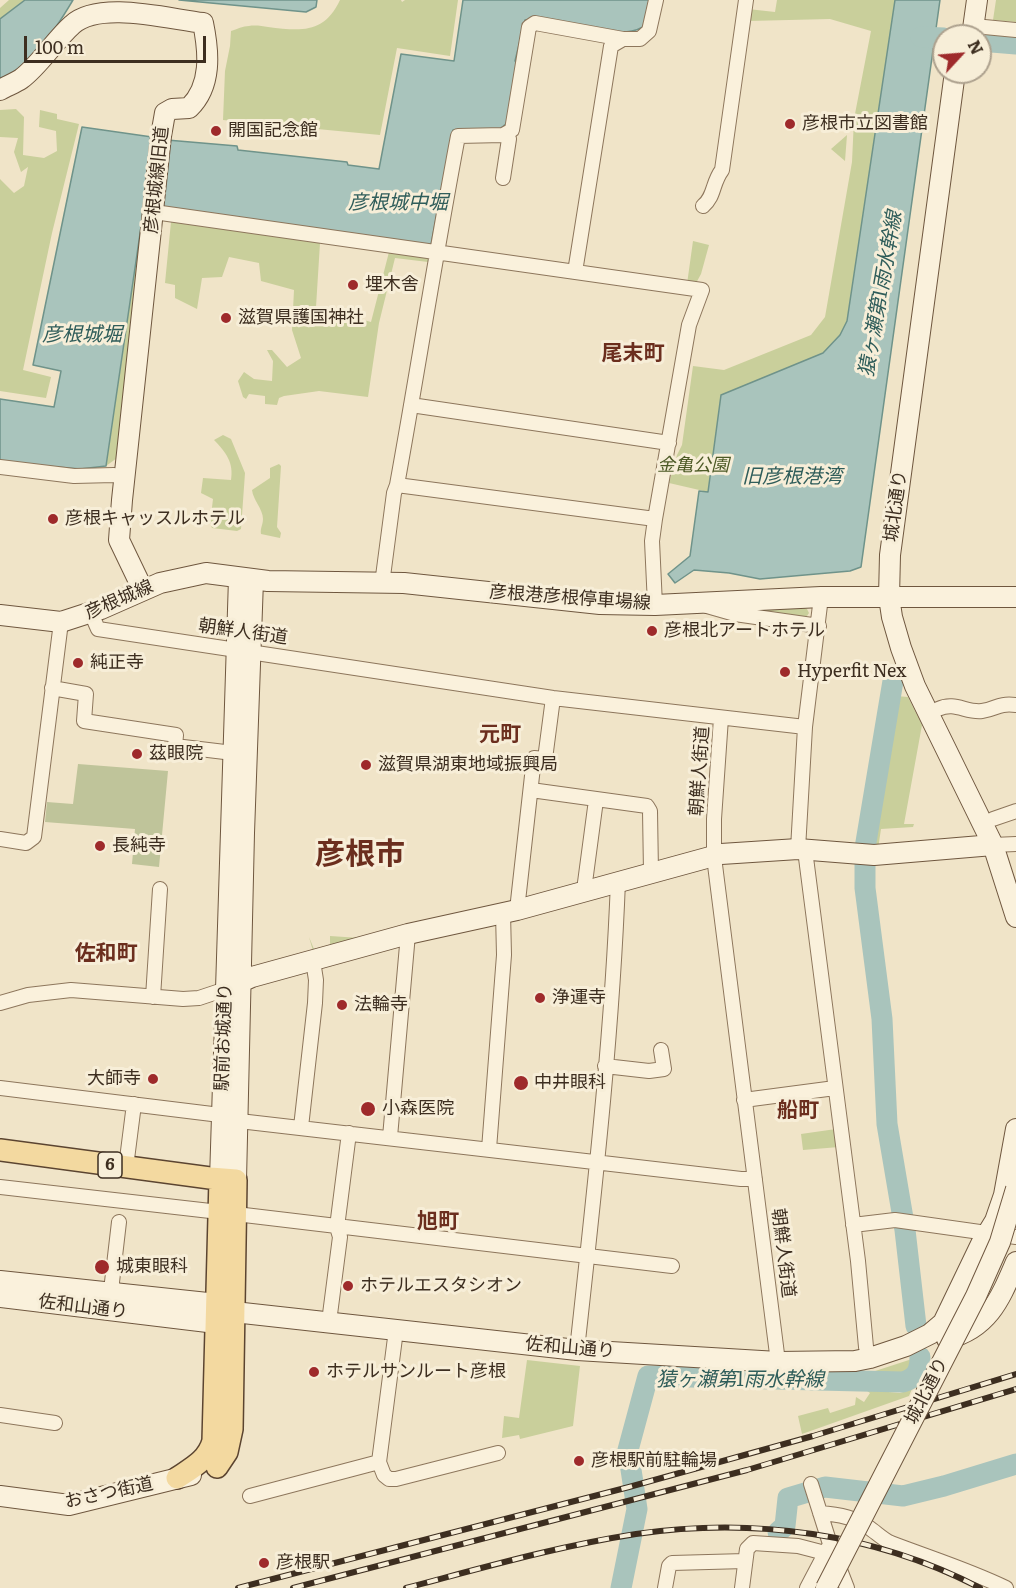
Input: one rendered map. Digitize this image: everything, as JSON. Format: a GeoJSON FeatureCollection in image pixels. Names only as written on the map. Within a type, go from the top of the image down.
{"type":"FeatureCollection","features":[{"type":"Feature","properties":{"kind":"main road"},"geometry":{"type":"LineString","coordinates":[[965,0],[967,24]]}},
{"type":"Feature","properties":{"kind":"main road"},"geometry":{"type":"LineString","coordinates":[[970,24],[977,0]]}},
{"type":"Feature","properties":{"kind":"main road","name":"彦根城線旧道"},"geometry":{"type":"LineString","coordinates":[[0,90],[21,79],[73,24],[87,15],[117,12],[203,23],[208,53],[203,91],[189,108],[172,109],[165,113],[124,477],[119,540],[143,590]]}},
{"type":"Feature","properties":{"kind":"main road","name":"城北通り"},"geometry":{"type":"LineString","coordinates":[[953,84],[890,555],[895,598],[922,676],[993,819],[1016,877]]}},
{"type":"Feature","properties":{"kind":"main road","name":"城北通り"},"geometry":{"type":"LineString","coordinates":[[965,84],[892,617],[912,679],[1005,845],[1016,917]]}},
{"type":"Feature","properties":{"kind":"main road","name":"彦根城線"},"geometry":{"type":"LineString","coordinates":[[0,615],[61,622],[91,613],[176,578],[206,573],[246,579]]}},
{"type":"Feature","properties":{"kind":"main road","name":"彦根港彦根停車場線"},"geometry":{"type":"LineString","coordinates":[[246,579],[404,583],[592,604],[655,605],[821,597],[1016,597]]}},
{"type":"Feature","properties":{"kind":"main road","name":"駅前お城通り"},"geometry":{"type":"LineString","coordinates":[[177,1478],[202,1461],[211,1449],[214,1429],[227,1213],[246,579]]}},
{"type":"Feature","properties":{"kind":"main road","name":"駅前お城通り"},"geometry":{"type":"LineString","coordinates":[[233,986],[232,753],[243,650]]}},
{"type":"Feature","properties":{"kind":"main road"},"geometry":{"type":"LineString","coordinates":[[233,986],[252,977],[408,934],[510,912],[721,854],[802,849],[866,854],[1005,845]]}},
{"type":"Feature","properties":{"kind":"main road"},"geometry":{"type":"LineString","coordinates":[[906,1346],[930,1334],[943,1323],[989,1233],[1004,1195],[1016,1129]]}},
{"type":"Feature","properties":{"kind":"main road","name":"6"},"geometry":{"type":"LineString","coordinates":[[0,1150],[228,1179]]}},
{"type":"Feature","properties":{"kind":"main road","name":"城北通り"},"geometry":{"type":"LineString","coordinates":[[826,1588],[976,1296],[1000,1242],[1016,1189]]}},
{"type":"Feature","properties":{"kind":"main road","name":"城北通り"},"geometry":{"type":"LineString","coordinates":[[838,1588],[987,1299],[1016,1229]]}},
{"type":"Feature","properties":{"kind":"main road"},"geometry":{"type":"LineString","coordinates":[[906,1346],[922,1345],[951,1338],[982,1322],[992,1311],[1016,1262]]}},
{"type":"Feature","properties":{"kind":"main road","name":"佐和山通り"},"geometry":{"type":"LineString","coordinates":[[0,1281],[113,1293],[222,1313]]}},
{"type":"Feature","properties":{"kind":"main road","name":"佐和山通り"},"geometry":{"type":"LineString","coordinates":[[0,1296],[329,1322],[577,1350],[778,1362],[855,1361],[906,1346]]}},
{"type":"Feature","properties":{"kind":"main road","name":"駅前お城通り"},"geometry":{"type":"LineString","coordinates":[[217,1467],[227,1452],[232,1429],[222,1313]]}},
{"type":"Feature","properties":{"kind":"main road","name":"おさつ街道"},"geometry":{"type":"LineString","coordinates":[[0,1496],[69,1505],[217,1467]]}},
{"type":"Feature","properties":{"kind":"street"},"geometry":{"type":"LineString","coordinates":[[382,584],[394,493],[458,136],[503,135],[512,130],[529,27],[535,23],[623,39],[640,39],[649,31],[656,0]]}},
{"type":"Feature","properties":{"kind":"street"},"geometry":{"type":"LineString","coordinates":[[702,206],[710,200],[715,179],[722,170],[746,0]]}},
{"type":"Feature","properties":{"kind":"street"},"geometry":{"type":"LineString","coordinates":[[992,32],[1016,30]]}},
{"type":"Feature","properties":{"kind":"street"},"geometry":{"type":"LineString","coordinates":[[575,272],[611,46],[623,39]]}},
{"type":"Feature","properties":{"kind":"street"},"geometry":{"type":"LineString","coordinates":[[503,177],[509,139],[507,133]]}},
{"type":"Feature","properties":{"kind":"street"},"geometry":{"type":"LineString","coordinates":[[154,212],[702,290],[689,325],[655,519],[652,541],[655,605]]}},
{"type":"Feature","properties":{"kind":"street"},"geometry":{"type":"LineString","coordinates":[[411,405],[669,443]]}},
{"type":"Feature","properties":{"kind":"street"},"geometry":{"type":"LineString","coordinates":[[0,467],[74,476],[124,477]]}},
{"type":"Feature","properties":{"kind":"street"},"geometry":{"type":"LineString","coordinates":[[397,485],[655,519]]}},
{"type":"Feature","properties":{"kind":"street"},"geometry":{"type":"LineString","coordinates":[[821,597],[805,727],[802,849],[853,1225],[864,1336],[870,1358]]}},
{"type":"Feature","properties":{"kind":"street"},"geometry":{"type":"LineString","coordinates":[[696,603],[735,614],[819,626]]}},
{"type":"Feature","properties":{"kind":"street","name":"朝鮮人街道"},"geometry":{"type":"LineString","coordinates":[[91,613],[98,629],[553,698],[721,718],[714,819],[714,857],[778,1362]]}},
{"type":"Feature","properties":{"kind":"street"},"geometry":{"type":"LineString","coordinates":[[0,839],[26,843],[34,837],[61,622]]}},
{"type":"Feature","properties":{"kind":"street"},"geometry":{"type":"LineString","coordinates":[[52,688],[86,694],[84,721],[176,735],[175,746],[232,753]]}},
{"type":"Feature","properties":{"kind":"street"},"geometry":{"type":"LineString","coordinates":[[489,1149],[504,955],[510,912],[531,790],[534,758],[545,759],[553,698]]}},
{"type":"Feature","properties":{"kind":"street"},"geometry":{"type":"LineString","coordinates":[[938,709],[946,705],[981,711],[1002,704],[1016,705]]}},
{"type":"Feature","properties":{"kind":"street"},"geometry":{"type":"LineString","coordinates":[[721,718],[805,727]]}},
{"type":"Feature","properties":{"kind":"street"},"geometry":{"type":"LineString","coordinates":[[531,790],[647,806],[650,811],[651,872]]}},
{"type":"Feature","properties":{"kind":"street"},"geometry":{"type":"LineString","coordinates":[[584,890],[596,800]]}},
{"type":"Feature","properties":{"kind":"street"},"geometry":{"type":"LineString","coordinates":[[993,819],[1016,811]]}},
{"type":"Feature","properties":{"kind":"street"},"geometry":{"type":"LineString","coordinates":[[577,1350],[597,1162],[616,943],[618,881]]}},
{"type":"Feature","properties":{"kind":"street"},"geometry":{"type":"LineString","coordinates":[[153,997],[160,889]]}},
{"type":"Feature","properties":{"kind":"street"},"geometry":{"type":"LineString","coordinates":[[390,1137],[408,934]]}},
{"type":"Feature","properties":{"kind":"street"},"geometry":{"type":"LineString","coordinates":[[301,1127],[315,1003],[316,980],[313,961]]}},
{"type":"Feature","properties":{"kind":"street"},"geometry":{"type":"LineString","coordinates":[[0,1003],[28,995],[71,990],[183,999],[199,998],[233,986]]}},
{"type":"Feature","properties":{"kind":"street"},"geometry":{"type":"LineString","coordinates":[[605,1066],[649,1071],[664,1069],[662,1050]]}},
{"type":"Feature","properties":{"kind":"street"},"geometry":{"type":"LineString","coordinates":[[0,1088],[349,1133],[755,1179]]}},
{"type":"Feature","properties":{"kind":"street"},"geometry":{"type":"LineString","coordinates":[[744,1100],[835,1088]]}},
{"type":"Feature","properties":{"kind":"street"},"geometry":{"type":"LineString","coordinates":[[126,1167],[134,1104]]}},
{"type":"Feature","properties":{"kind":"street"},"geometry":{"type":"LineString","coordinates":[[329,1322],[340,1237],[337,1227],[349,1133]]}},
{"type":"Feature","properties":{"kind":"street"},"geometry":{"type":"LineString","coordinates":[[0,1186],[672,1266]]}},
{"type":"Feature","properties":{"kind":"street"},"geometry":{"type":"LineString","coordinates":[[853,1225],[895,1220],[1016,1237]]}},
{"type":"Feature","properties":{"kind":"street"},"geometry":{"type":"LineString","coordinates":[[113,1293],[112,1282],[119,1222]]}},
{"type":"Feature","properties":{"kind":"street"},"geometry":{"type":"LineString","coordinates":[[396,1330],[379,1462],[384,1475],[389,1479],[396,1479],[498,1453]]}},
{"type":"Feature","properties":{"kind":"street"},"geometry":{"type":"LineString","coordinates":[[0,1415],[55,1423]]}},
{"type":"Feature","properties":{"kind":"street"},"geometry":{"type":"LineString","coordinates":[[250,1496],[379,1462]]}},
{"type":"Feature","properties":{"kind":"street"},"geometry":{"type":"LineString","coordinates":[[812,1485],[827,1549],[848,1588]]}},
{"type":"Feature","properties":{"kind":"street"},"geometry":{"type":"LineString","coordinates":[[818,1507],[857,1521],[888,1542],[971,1571],[1006,1588]]}},
{"type":"Feature","properties":{"kind":"street"},"geometry":{"type":"LineString","coordinates":[[742,1588],[747,1549],[753,1543],[827,1549]]}},
{"type":"Feature","properties":{"kind":"street"},"geometry":{"type":"LineString","coordinates":[[807,1588],[827,1549]]}},
{"type":"Feature","properties":{"kind":"street"},"geometry":{"type":"LineString","coordinates":[[665,1588],[669,1566],[672,1563],[745,1561]]}},
{"type":"Feature","properties":{"kind":"green space"},"geometry":{"type":"Polygon","coordinates":[[[9,0],[25,0],[0,19],[0,8],[9,0]]]}},
{"type":"Feature","properties":{"kind":"green space"},"geometry":{"type":"Polygon","coordinates":[[[340,0],[401,0],[402,2],[405,0],[458,0],[450,56],[397,48],[380,135],[223,120],[225,71],[231,31],[244,26],[310,28],[327,19],[340,0]]]}},
{"type":"Feature","properties":{"kind":"green space","name":"金亀公園"},"geometry":{"type":"Polygon","coordinates":[[[777,0],[895,0],[847,321],[840,335],[823,353],[721,395],[708,492],[669,483],[682,445],[693,366],[724,370],[811,335],[825,317],[852,162],[854,119],[871,31],[830,19],[748,21],[748,9],[775,12],[777,0]]]}},
{"type":"Feature","properties":{"kind":"green space"},"geometry":{"type":"Polygon","coordinates":[[[996,0],[1016,0],[1016,22],[993,20],[996,0]]]}},
{"type":"Feature","properties":{"kind":"green space"},"geometry":{"type":"Polygon","coordinates":[[[16,109],[24,117],[23,155],[44,158],[57,151],[56,131],[39,127],[40,110],[57,114],[57,119],[79,124],[52,233],[23,370],[51,377],[46,398],[0,391],[0,179],[14,193],[24,186],[28,167],[21,172],[14,152],[18,138],[0,137],[0,110],[16,109]]]}},
{"type":"Feature","properties":{"kind":"green space"},"geometry":{"type":"Polygon","coordinates":[[[847,135],[845,161],[831,149],[847,135]]]}},
{"type":"Feature","properties":{"kind":"green space"},"geometry":{"type":"Polygon","coordinates":[[[146,207],[117,458],[106,466],[142,220],[146,207]]]}},
{"type":"Feature","properties":{"kind":"green space"},"geometry":{"type":"Polygon","coordinates":[[[171,222],[320,243],[316,307],[371,322],[389,252],[429,257],[428,262],[395,258],[379,323],[368,397],[319,391],[284,396],[279,398],[277,405],[265,404],[265,396],[249,394],[246,399],[243,397],[238,381],[244,372],[254,379],[272,381],[273,361],[267,350],[272,350],[287,367],[301,358],[292,330],[294,290],[261,281],[259,263],[229,257],[222,277],[202,278],[197,309],[175,298],[175,285],[165,283],[171,222]]]}},
{"type":"Feature","properties":{"kind":"green space"},"geometry":{"type":"Polygon","coordinates":[[[693,241],[709,245],[701,274],[695,285],[687,284],[693,241]]]}},
{"type":"Feature","properties":{"kind":"green space"},"geometry":{"type":"Polygon","coordinates":[[[223,435],[231,439],[245,473],[241,529],[237,531],[212,528],[210,524],[213,499],[201,493],[203,478],[231,480],[232,474],[228,458],[214,440],[223,435]]]}},
{"type":"Feature","properties":{"kind":"green space"},"geometry":{"type":"Polygon","coordinates":[[[279,464],[281,466],[277,527],[281,533],[280,538],[261,534],[263,515],[252,490],[270,478],[270,468],[279,464]]]}},
{"type":"Feature","properties":{"kind":"green space"},"geometry":{"type":"Polygon","coordinates":[[[801,605],[809,613],[805,619],[756,614],[753,609],[801,605]]]}},
{"type":"Feature","properties":{"kind":"green space"},"geometry":{"type":"Polygon","coordinates":[[[896,696],[908,697],[922,725],[904,824],[914,824],[913,827],[881,829],[878,849],[871,849],[896,696]]]}},
{"type":"Feature","properties":{"kind":"green space"},"geometry":{"type":"Polygon","coordinates":[[[78,764],[168,771],[159,867],[132,864],[135,829],[45,822],[47,802],[73,804],[78,764]]]}},
{"type":"Feature","properties":{"kind":"green space"},"geometry":{"type":"Polygon","coordinates":[[[330,936],[360,938],[313,951],[309,937],[314,949],[330,945],[330,936]]]}},
{"type":"Feature","properties":{"kind":"green space"},"geometry":{"type":"Polygon","coordinates":[[[836,1129],[839,1147],[803,1150],[801,1134],[836,1129]]]}},
{"type":"Feature","properties":{"kind":"green space"},"geometry":{"type":"Polygon","coordinates":[[[912,1359],[911,1367],[905,1375],[857,1374],[869,1373],[912,1359]]]}},
{"type":"Feature","properties":{"kind":"green space"},"geometry":{"type":"Polygon","coordinates":[[[527,1360],[580,1366],[573,1426],[520,1439],[519,1435],[502,1438],[504,1416],[519,1418],[527,1360]]]}},
{"type":"Feature","properties":{"kind":"green space"},"geometry":{"type":"Polygon","coordinates":[[[912,1389],[909,1396],[802,1434],[798,1416],[828,1408],[830,1413],[855,1405],[856,1397],[864,1402],[870,1393],[866,1390],[900,1393],[912,1389]]]}},
{"type":"Feature","properties":{"kind":"water"},"geometry":{"type":"Polygon","coordinates":[[[25,0],[73,0],[51,34],[32,57],[11,74],[0,78],[0,19],[25,0]]]}},
{"type":"Feature","properties":{"kind":"water"},"geometry":{"type":"Polygon","coordinates":[[[179,0],[317,0],[316,7],[306,12],[179,0]]]}},
{"type":"Feature","properties":{"kind":"water","name":"彦根城中堀"},"geometry":{"type":"Polygon","coordinates":[[[463,0],[650,0],[643,27],[631,31],[617,33],[554,22],[525,20],[515,61],[519,62],[508,122],[499,130],[453,130],[431,245],[427,248],[161,210],[167,140],[237,146],[238,150],[347,162],[348,165],[379,169],[401,54],[454,61],[463,0]]]}},
{"type":"Feature","properties":{"kind":"water","name":"旧彦根港湾"},"geometry":{"type":"Polygon","coordinates":[[[895,0],[940,0],[937,24],[932,24],[932,57],[861,567],[850,571],[760,579],[694,570],[675,583],[668,574],[690,556],[699,491],[708,492],[721,395],[823,353],[840,335],[847,321],[895,0]]]}},
{"type":"Feature","properties":{"kind":"water","name":"彦根城堀"},"geometry":{"type":"Polygon","coordinates":[[[82,127],[152,137],[146,207],[142,220],[106,466],[80,469],[0,462],[0,399],[54,407],[61,371],[33,365],[82,127]]]}},
{"type":"Feature","properties":{"kind":"waterway"},"geometry":{"type":"LineString","coordinates":[[921,37],[932,37]]}},
{"type":"Feature","properties":{"kind":"waterway"},"geometry":{"type":"LineString","coordinates":[[992,42],[1016,44]]}},
{"type":"Feature","properties":{"kind":"waterway","name":"猿ヶ瀬第1雨水幹線"},"geometry":{"type":"LineString","coordinates":[[865,848],[894,675]]}},
{"type":"Feature","properties":{"kind":"waterway","name":"猿ヶ瀬第1雨水幹線"},"geometry":{"type":"LineString","coordinates":[[865,860],[865,888],[882,1019],[887,1124],[905,1230],[916,1326]]}},
{"type":"Feature","properties":{"kind":"waterway","name":"猿ヶ瀬第1雨水幹線"},"geometry":{"type":"LineString","coordinates":[[621,1588],[637,1509],[628,1450],[648,1376],[903,1382],[916,1373],[920,1357]]}},
{"type":"Feature","properties":{"kind":"waterway"},"geometry":{"type":"LineString","coordinates":[[778,1532],[785,1526],[788,1498],[825,1487],[903,1496],[1016,1464]]}},
{"type":"Feature","properties":{"kind":"railway"},"geometry":{"type":"LineString","coordinates":[[238,1588],[629,1487],[813,1436],[1016,1374]]}},
{"type":"Feature","properties":{"kind":"railway"},"geometry":{"type":"LineString","coordinates":[[293,1588],[747,1470],[1016,1389]]}},
{"type":"Feature","properties":{"kind":"railway"},"geometry":{"type":"LineString","coordinates":[[406,1588],[520,1558],[607,1539],[680,1529],[724,1528],[769,1529],[856,1542],[940,1569],[980,1588]]}},
{"type":"Feature","properties":{"kind":"place","name":"彦根市立図書館"},"geometry":{"type":"Point","coordinates":[790,124]}},
{"type":"Feature","properties":{"kind":"place","name":"開国記念館"},"geometry":{"type":"Point","coordinates":[216,131]}},
{"type":"Feature","properties":{"kind":"place","name":"埋木舎"},"geometry":{"type":"Point","coordinates":[353,285]}},
{"type":"Feature","properties":{"kind":"place","name":"滋賀県護国神社"},"geometry":{"type":"Point","coordinates":[226,318]}},
{"type":"Feature","properties":{"kind":"place","name":"彦根キャッスルホテル"},"geometry":{"type":"Point","coordinates":[53,519]}},
{"type":"Feature","properties":{"kind":"place","name":"彦根北アートホテル"},"geometry":{"type":"Point","coordinates":[652,631]}},
{"type":"Feature","properties":{"kind":"place","name":"純正寺"},"geometry":{"type":"Point","coordinates":[78,663]}},
{"type":"Feature","properties":{"kind":"place","name":"Hyperfit Nex"},"geometry":{"type":"Point","coordinates":[785,672]}},
{"type":"Feature","properties":{"kind":"place","name":"茲眼院"},"geometry":{"type":"Point","coordinates":[137,754]}},
{"type":"Feature","properties":{"kind":"place","name":"滋賀県湖東地域振興局"},"geometry":{"type":"Point","coordinates":[366,765]}},
{"type":"Feature","properties":{"kind":"place","name":"長純寺"},"geometry":{"type":"Point","coordinates":[100,846]}},
{"type":"Feature","properties":{"kind":"place","name":"浄運寺"},"geometry":{"type":"Point","coordinates":[540,998]}},
{"type":"Feature","properties":{"kind":"place","name":"法輪寺"},"geometry":{"type":"Point","coordinates":[342,1005]}},
{"type":"Feature","properties":{"kind":"place","name":"大師寺"},"geometry":{"type":"Point","coordinates":[153,1079]}},
{"type":"Feature","properties":{"kind":"place","name":"中井眼科"},"geometry":{"type":"Point","coordinates":[521,1083]}},
{"type":"Feature","properties":{"kind":"place","name":"小森医院"},"geometry":{"type":"Point","coordinates":[368,1109]}},
{"type":"Feature","properties":{"kind":"place","name":"城東眼科"},"geometry":{"type":"Point","coordinates":[102,1267]}},
{"type":"Feature","properties":{"kind":"place","name":"ホテルエスタシオン"},"geometry":{"type":"Point","coordinates":[348,1286]}},
{"type":"Feature","properties":{"kind":"place","name":"ホテルサンルート彦根"},"geometry":{"type":"Point","coordinates":[314,1372]}},
{"type":"Feature","properties":{"kind":"place","name":"彦根駅前駐輪場"},"geometry":{"type":"Point","coordinates":[579,1461]}},
{"type":"Feature","properties":{"kind":"place","name":"彦根駅"},"geometry":{"type":"Point","coordinates":[264,1563]}},
{"type":"Feature","properties":{"kind":"district","name":"尾末町"},"geometry":{"type":"Point","coordinates":[633,354]}},
{"type":"Feature","properties":{"kind":"district","name":"元町"},"geometry":{"type":"Point","coordinates":[500,735]}},
{"type":"Feature","properties":{"kind":"district","name":"彦根市"},"geometry":{"type":"Point","coordinates":[360,855]}},
{"type":"Feature","properties":{"kind":"district","name":"佐和町"},"geometry":{"type":"Point","coordinates":[106,954]}},
{"type":"Feature","properties":{"kind":"district","name":"船町"},"geometry":{"type":"Point","coordinates":[798,1111]}},
{"type":"Feature","properties":{"kind":"district","name":"旭町"},"geometry":{"type":"Point","coordinates":[438,1222]}}]}
